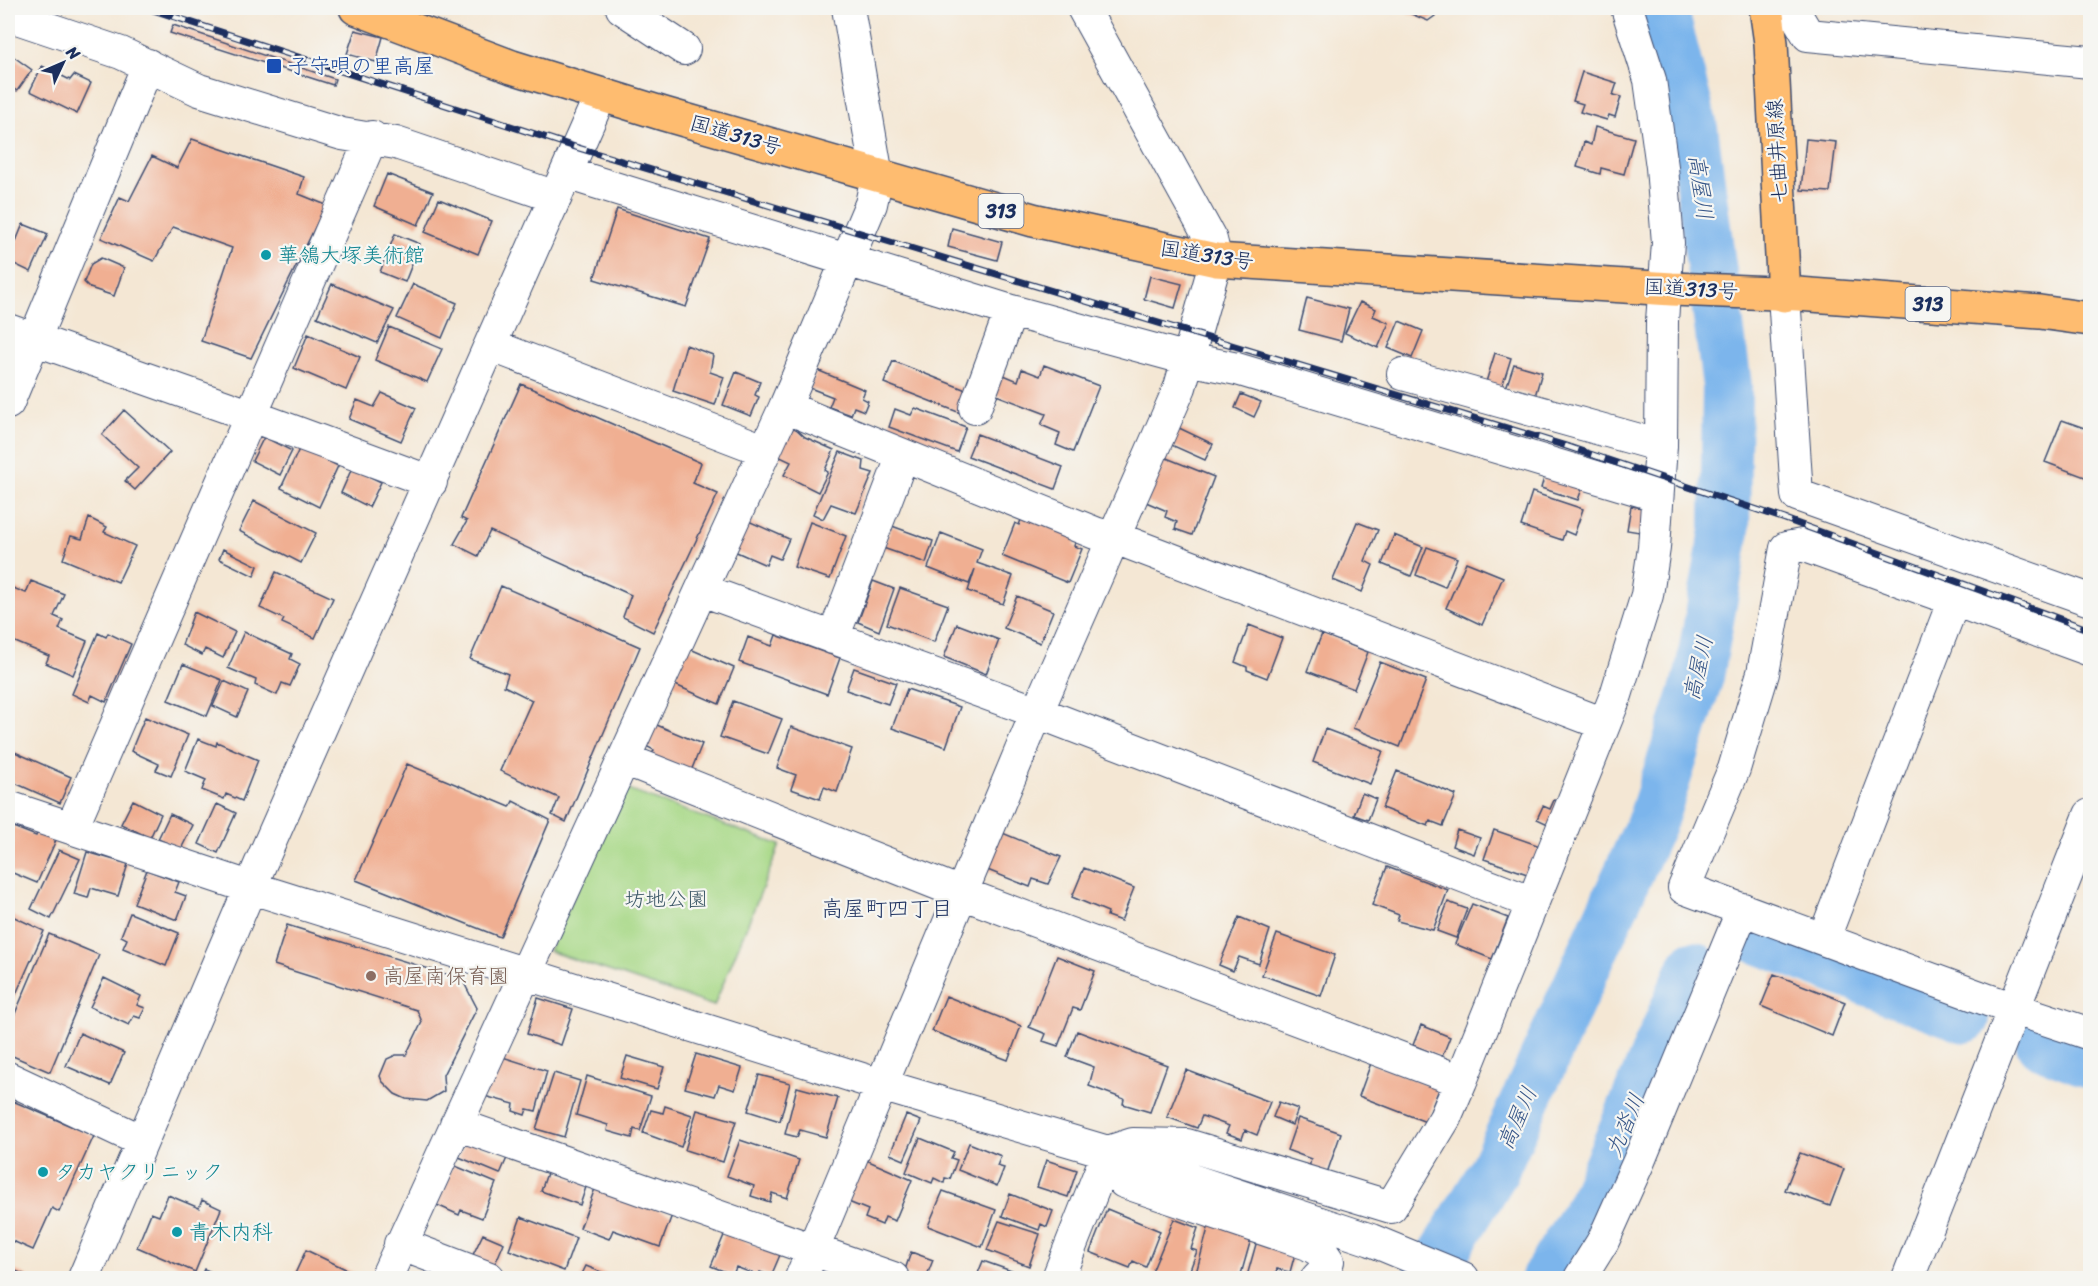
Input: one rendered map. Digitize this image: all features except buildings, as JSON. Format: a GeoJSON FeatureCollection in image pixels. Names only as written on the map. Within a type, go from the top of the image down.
{"type":"FeatureCollection","features":[{"type":"Feature","properties":{"kind":"main road","name":"国道313号"},"geometry":{"type":"LineString","coordinates":[[356,8],[401,15],[512,67],[877,176],[1033,220],[1216,260],[2028,311],[2091,319]]}},
{"type":"Feature","properties":{"kind":"main road","name":"七曲井原線"},"geometry":{"type":"LineString","coordinates":[[1766,8],[1771,43],[1775,294]]}},
{"type":"Feature","properties":{"kind":"street"},"geometry":{"type":"LineString","coordinates":[[622,8],[684,50]]}},
{"type":"Feature","properties":{"kind":"street"},"geometry":{"type":"LineString","coordinates":[[386,1278],[524,972],[785,407],[871,204],[877,176],[848,8]]}},
{"type":"Feature","properties":{"kind":"street"},"geometry":{"type":"LineString","coordinates":[[807,1265],[1037,712],[1180,387],[1216,260],[1211,240],[1083,8]]}},
{"type":"Feature","properties":{"kind":"street"},"geometry":{"type":"LineString","coordinates":[[1108,1152],[1133,1144],[1187,1145],[1391,1207],[1444,1118],[1461,1081],[1604,724],[1647,595],[1654,548],[1661,446],[1662,321],[1669,289],[1668,243],[1662,166],[1650,80],[1627,8]]}},
{"type":"Feature","properties":{"kind":"street"},"geometry":{"type":"LineString","coordinates":[[1792,8],[1808,35],[2091,62]]}},
{"type":"Feature","properties":{"kind":"street"},"geometry":{"type":"LineString","coordinates":[[8,15],[121,52],[199,90],[342,134],[372,137],[532,187],[561,185],[849,260],[1011,311],[1188,359],[1237,369],[1656,495]]}},
{"type":"Feature","properties":{"kind":"street"},"geometry":{"type":"LineString","coordinates":[[8,403],[21,334],[148,65]]}},
{"type":"Feature","properties":{"kind":"street"},"geometry":{"type":"LineString","coordinates":[[84,1278],[252,888],[602,94]]}},
{"type":"Feature","properties":{"kind":"street"},"geometry":{"type":"LineString","coordinates":[[72,827],[372,137]]}},
{"type":"Feature","properties":{"kind":"street"},"geometry":{"type":"LineString","coordinates":[[1775,294],[1797,495],[2091,600]]}},
{"type":"Feature","properties":{"kind":"street"},"geometry":{"type":"LineString","coordinates":[[975,408],[1011,311]]}},
{"type":"Feature","properties":{"kind":"street"},"geometry":{"type":"LineString","coordinates":[[21,334],[431,482]]}},
{"type":"Feature","properties":{"kind":"street"},"geometry":{"type":"LineString","coordinates":[[490,345],[764,450]]}},
{"type":"Feature","properties":{"kind":"street"},"geometry":{"type":"LineString","coordinates":[[1403,374],[1661,446]]}},
{"type":"Feature","properties":{"kind":"street"},"geometry":{"type":"LineString","coordinates":[[785,407],[1115,539],[1604,724]]}},
{"type":"Feature","properties":{"kind":"street"},"geometry":{"type":"LineString","coordinates":[[833,638],[903,455]]}},
{"type":"Feature","properties":{"kind":"street"},"geometry":{"type":"LineString","coordinates":[[1802,545],[1826,505]]}},
{"type":"Feature","properties":{"kind":"street"},"geometry":{"type":"LineString","coordinates":[[2091,650],[1802,545],[1786,548],[1763,673],[1734,769],[1684,888],[2012,1008],[2091,1034]]}},
{"type":"Feature","properties":{"kind":"street"},"geometry":{"type":"LineString","coordinates":[[702,590],[1037,712],[1533,903]]}},
{"type":"Feature","properties":{"kind":"street"},"geometry":{"type":"LineString","coordinates":[[1824,938],[1954,600]]}},
{"type":"Feature","properties":{"kind":"street"},"geometry":{"type":"LineString","coordinates":[[624,759],[961,893],[1461,1081]]}},
{"type":"Feature","properties":{"kind":"street"},"geometry":{"type":"LineString","coordinates":[[8,807],[252,888],[881,1085],[1108,1152],[1371,1240],[1463,1278]]}},
{"type":"Feature","properties":{"kind":"street"},"geometry":{"type":"LineString","coordinates":[[1908,1278],[2012,1008],[2091,815]]}},
{"type":"Feature","properties":{"kind":"street"},"geometry":{"type":"LineString","coordinates":[[1580,1278],[1603,1241],[1639,1161],[1743,909]]}},
{"type":"Feature","properties":{"kind":"street"},"geometry":{"type":"LineString","coordinates":[[8,1078],[142,1141]]}},
{"type":"Feature","properties":{"kind":"street"},"geometry":{"type":"LineString","coordinates":[[456,1124],[807,1265],[892,1278]]}},
{"type":"Feature","properties":{"kind":"street"},"geometry":{"type":"LineString","coordinates":[[1058,1278],[1108,1152]]}},
{"type":"Feature","properties":{"kind":"street"},"geometry":{"type":"LineString","coordinates":[[1108,1152],[1124,1182],[1308,1244],[1322,1252],[1328,1262],[1325,1270],[1317,1278]]}},
{"type":"Feature","properties":{"kind":"street"},"geometry":{"type":"LineString","coordinates":[[400,1244],[489,1278]]}},
{"type":"Feature","properties":{"kind":"green space","name":"坊地公園"},"geometry":{"type":"Polygon","coordinates":[[[623,788],[780,845],[714,1006],[549,951],[623,788]]]}},
{"type":"Feature","properties":{"kind":"waterway","name":"高屋川"},"geometry":{"type":"LineString","coordinates":[[1428,1278],[1492,1174],[1653,819],[1699,676],[1725,531],[1727,386],[1693,128],[1663,8]]}},
{"type":"Feature","properties":{"kind":"waterway","name":"九沓川"},"geometry":{"type":"LineString","coordinates":[[1752,937],[1965,1018]]}},
{"type":"Feature","properties":{"kind":"waterway","name":"九沓川"},"geometry":{"type":"LineString","coordinates":[[1546,1278],[1591,1206],[1693,966]]}},
{"type":"Feature","properties":{"kind":"waterway","name":"九沓川"},"geometry":{"type":"LineString","coordinates":[[2041,1044],[2090,1063]]}},
{"type":"Feature","properties":{"kind":"railway"},"geometry":{"type":"LineString","coordinates":[[147,8],[572,146],[1563,445],[1785,519],[2090,630]]}},
{"type":"Feature","properties":{"kind":"place","name":"子守唄の里高屋"},"geometry":{"type":"Point","coordinates":[274,66]}},
{"type":"Feature","properties":{"kind":"place","name":"華鴒大塚美術館"},"geometry":{"type":"Point","coordinates":[266,255]}},
{"type":"Feature","properties":{"kind":"place","name":"高屋南保育園"},"geometry":{"type":"Point","coordinates":[371,976]}},
{"type":"Feature","properties":{"kind":"place","name":"タカヤクリニック"},"geometry":{"type":"Point","coordinates":[43,1172]}},
{"type":"Feature","properties":{"kind":"place","name":"青木内科"},"geometry":{"type":"Point","coordinates":[177,1232]}},
{"type":"Feature","properties":{"kind":"district","name":"高屋町四丁目"},"geometry":{"type":"Point","coordinates":[887,908]}}]}
